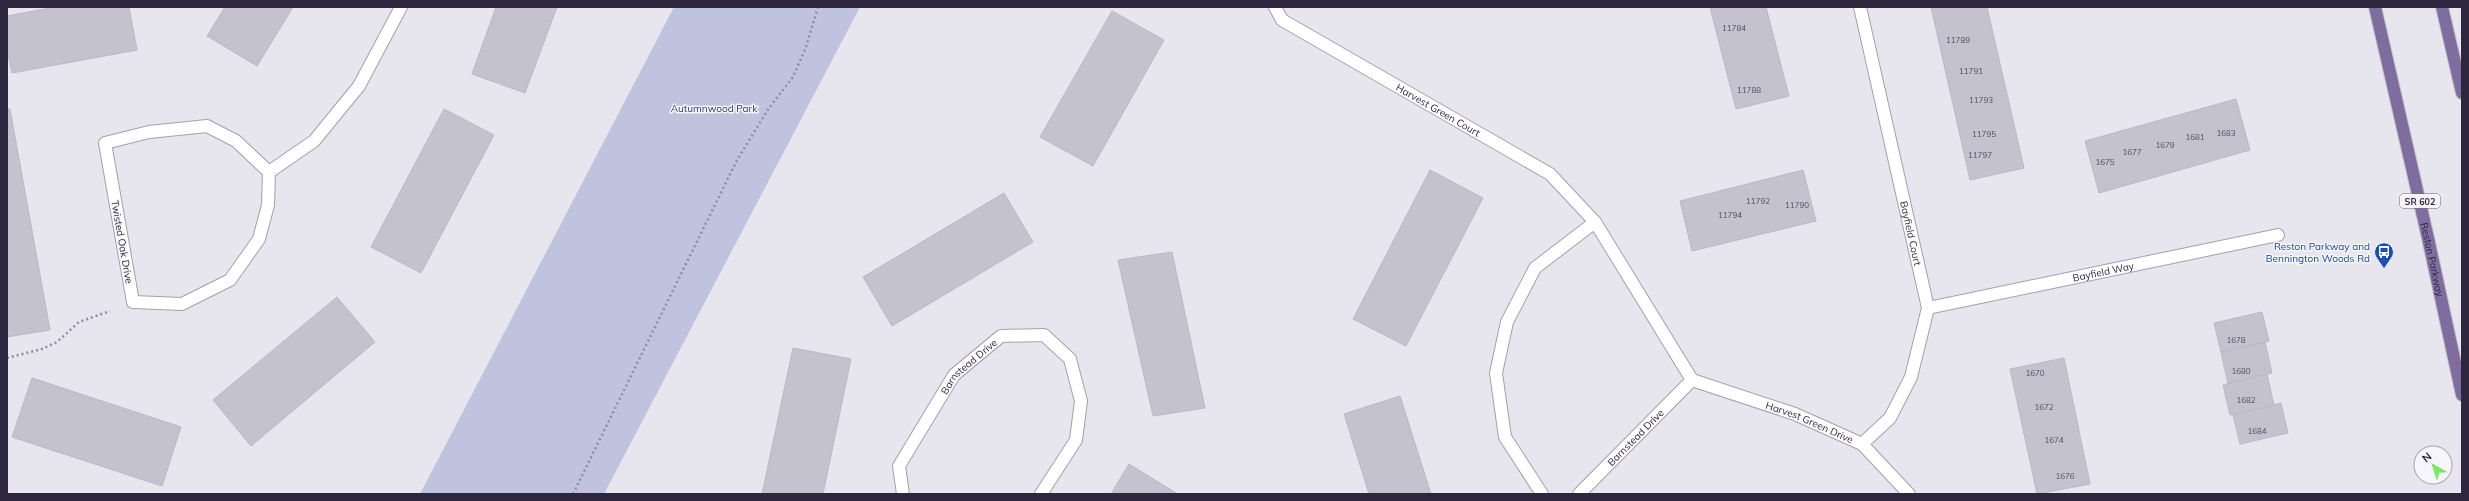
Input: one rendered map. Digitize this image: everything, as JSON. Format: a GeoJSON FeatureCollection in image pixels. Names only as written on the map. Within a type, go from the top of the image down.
{"type":"FeatureCollection","features":[{"type":"Feature","properties":{"kind":"main road","name":"Reston Parkway"},"geometry":{"type":"LineString","coordinates":[[2375,7],[2462,395]]}},
{"type":"Feature","properties":{"kind":"main road"},"geometry":{"type":"LineString","coordinates":[[2442,7],[2462,93]]}},
{"type":"Feature","properties":{"kind":"street"},"geometry":{"type":"LineString","coordinates":[[133,302],[182,304],[230,280],[259,239],[268,205],[269,172],[314,141],[359,86],[401,7]]}},
{"type":"Feature","properties":{"kind":"street","name":"Harvest Green Court"},"geometry":{"type":"LineString","coordinates":[[1276,7],[1282,20],[1550,174],[1595,222],[1692,380]]}},
{"type":"Feature","properties":{"kind":"street","name":"Bayfield Court"},"geometry":{"type":"LineString","coordinates":[[1860,7],[1928,308],[1911,376],[1890,418],[1862,444]]}},
{"type":"Feature","properties":{"kind":"street","name":"Twisted Oak Drive"},"geometry":{"type":"LineString","coordinates":[[133,302],[105,143],[149,132],[207,126],[236,141],[269,172]]}},
{"type":"Feature","properties":{"kind":"street"},"geometry":{"type":"LineString","coordinates":[[1542,494],[1505,436],[1496,373],[1507,322],[1535,268],[1595,222]]}},
{"type":"Feature","properties":{"kind":"street","name":"Bayfield Way"},"geometry":{"type":"LineString","coordinates":[[1928,308],[2278,235]]}},
{"type":"Feature","properties":{"kind":"street","name":"Barnstead Drive"},"geometry":{"type":"LineString","coordinates":[[903,494],[899,466],[954,375],[1001,336],[1044,335],[1070,359],[1081,401],[1076,440],[1041,494]]}},
{"type":"Feature","properties":{"kind":"street","name":"Harvest Green Drive"},"geometry":{"type":"LineString","coordinates":[[1692,380],[1795,414],[1862,444],[1909,494]]}},
{"type":"Feature","properties":{"kind":"street","name":"Barnstead Drive"},"geometry":{"type":"LineString","coordinates":[[1579,494],[1692,380]]}},
{"type":"Feature","properties":{"kind":"path"},"geometry":{"type":"LineString","coordinates":[[573,494],[737,160],[769,108],[792,78],[806,47],[818,7]]}},
{"type":"Feature","properties":{"kind":"path"},"geometry":{"type":"LineString","coordinates":[[7,358],[42,349],[57,342],[79,322],[133,302]]}},
{"type":"Feature","properties":{"kind":"green space","name":"Autumnwood Park"},"geometry":{"type":"Polygon","coordinates":[[[674,7],[860,7],[604,494],[420,494],[674,7]]]}},
{"type":"Feature","properties":{"kind":"building"},"geometry":{"type":"Polygon","coordinates":[[[55,7],[129,7],[137,50],[12,73],[7,49],[7,16],[55,7]]]}},
{"type":"Feature","properties":{"kind":"building"},"geometry":{"type":"Polygon","coordinates":[[[225,7],[293,7],[257,66],[207,36],[225,7]]]}},
{"type":"Feature","properties":{"kind":"building"},"geometry":{"type":"Polygon","coordinates":[[[496,7],[557,7],[525,93],[472,74],[496,7]]]}},
{"type":"Feature","properties":{"kind":"building"},"geometry":{"type":"Polygon","coordinates":[[[1710,7],[1766,7],[1789,96],[1736,109],[1710,7]]]}},
{"type":"Feature","properties":{"kind":"building"},"geometry":{"type":"Polygon","coordinates":[[[1931,7],[1987,7],[2024,168],[1970,180],[1931,7]]]}},
{"type":"Feature","properties":{"kind":"building"},"geometry":{"type":"Polygon","coordinates":[[[1112,11],[1164,40],[1093,166],[1040,137],[1112,11]]]}},
{"type":"Feature","properties":{"kind":"building"},"geometry":{"type":"Polygon","coordinates":[[[2236,99],[2250,150],[2099,193],[2085,141],[2236,99]]]}},
{"type":"Feature","properties":{"kind":"building"},"geometry":{"type":"Polygon","coordinates":[[[7,109],[10,109],[50,330],[7,337],[7,109]]]}},
{"type":"Feature","properties":{"kind":"building"},"geometry":{"type":"Polygon","coordinates":[[[444,109],[494,135],[421,273],[371,247],[444,109]]]}},
{"type":"Feature","properties":{"kind":"building"},"geometry":{"type":"Polygon","coordinates":[[[1430,170],[1483,198],[1406,346],[1353,319],[1430,170]]]}},
{"type":"Feature","properties":{"kind":"building"},"geometry":{"type":"Polygon","coordinates":[[[1803,170],[1816,221],[1692,251],[1680,201],[1803,170]]]}},
{"type":"Feature","properties":{"kind":"building"},"geometry":{"type":"Polygon","coordinates":[[[1004,193],[1033,242],[892,326],[863,277],[1004,193]]]}},
{"type":"Feature","properties":{"kind":"building"},"geometry":{"type":"Polygon","coordinates":[[[1172,252],[1205,408],[1153,416],[1118,260],[1172,252]]]}},
{"type":"Feature","properties":{"kind":"building"},"geometry":{"type":"Polygon","coordinates":[[[337,297],[375,342],[251,446],[213,400],[337,297]]]}},
{"type":"Feature","properties":{"kind":"building"},"geometry":{"type":"Polygon","coordinates":[[[2262,312],[2269,341],[2221,352],[2214,323],[2262,312]]]}},
{"type":"Feature","properties":{"kind":"building"},"geometry":{"type":"Polygon","coordinates":[[[2265,342],[2272,373],[2228,384],[2221,352],[2265,342]]]}},
{"type":"Feature","properties":{"kind":"building"},"geometry":{"type":"Polygon","coordinates":[[[793,348],[851,359],[823,494],[762,494],[793,348]]]}},
{"type":"Feature","properties":{"kind":"building"},"geometry":{"type":"Polygon","coordinates":[[[2064,358],[2090,484],[2037,494],[2010,369],[2064,358]]]}},
{"type":"Feature","properties":{"kind":"building"},"geometry":{"type":"Polygon","coordinates":[[[2267,374],[2274,405],[2230,415],[2223,385],[2267,374]]]}},
{"type":"Feature","properties":{"kind":"building"},"geometry":{"type":"Polygon","coordinates":[[[32,378],[181,427],[162,486],[12,437],[32,378]]]}},
{"type":"Feature","properties":{"kind":"building"},"geometry":{"type":"Polygon","coordinates":[[[1400,396],[1431,494],[1369,494],[1344,414],[1400,396]]]}},
{"type":"Feature","properties":{"kind":"building"},"geometry":{"type":"Polygon","coordinates":[[[2281,403],[2288,433],[2240,444],[2233,415],[2281,403]]]}},
{"type":"Feature","properties":{"kind":"building"},"geometry":{"type":"Polygon","coordinates":[[[1129,464],[1176,493],[1176,494],[1111,494],[1129,464]]]}},
{"type":"Feature","properties":{"kind":"place","name":"Reston Parkway and Bennington Woods Rd"},"geometry":{"type":"Point","coordinates":[2384,269]}}]}
